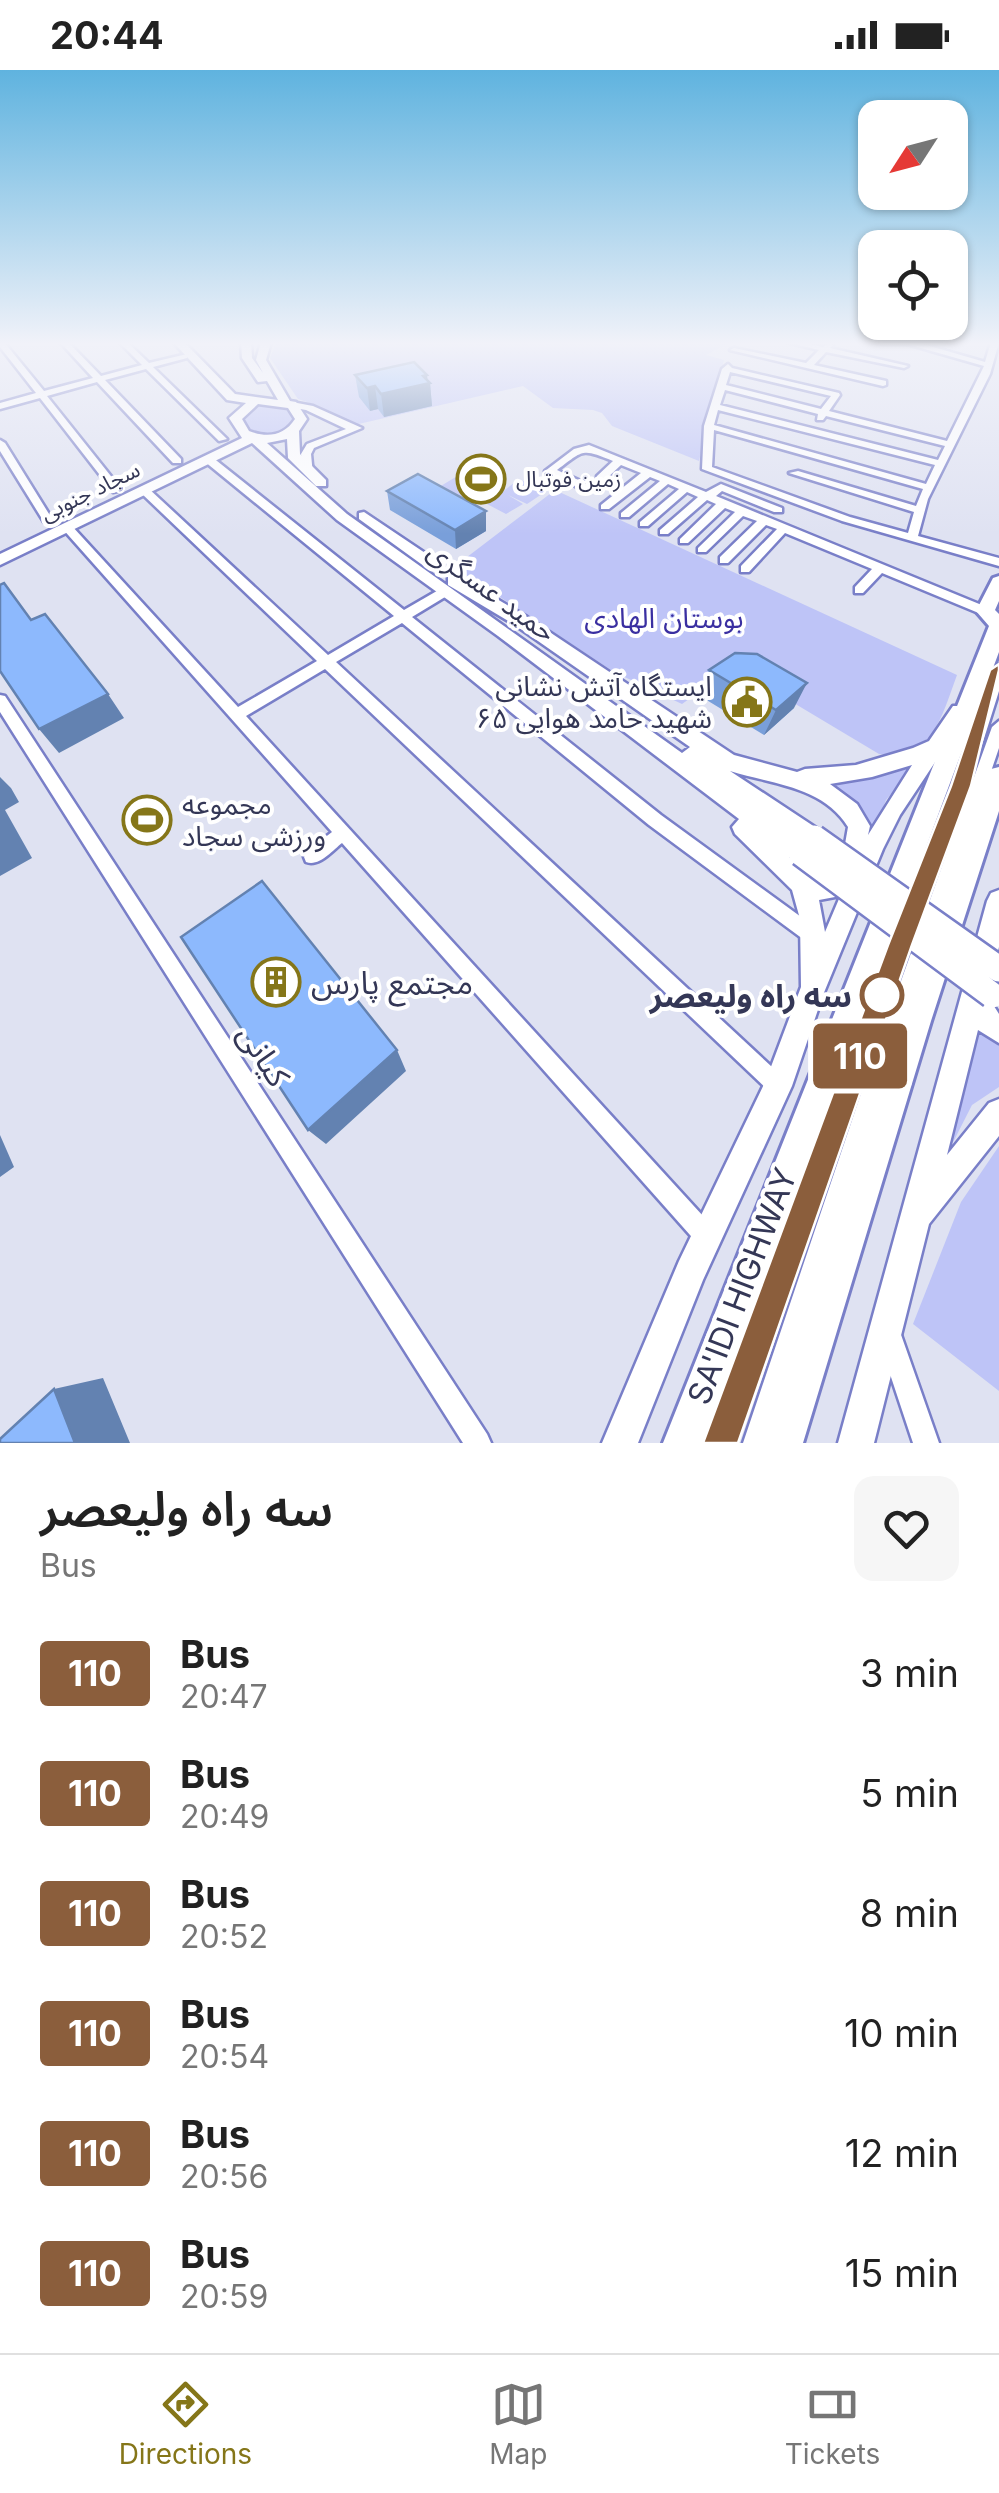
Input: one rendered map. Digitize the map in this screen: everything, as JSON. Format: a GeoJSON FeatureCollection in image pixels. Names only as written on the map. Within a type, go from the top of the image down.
{"type":"FeatureCollection","features":[{"type":"Feature","properties":{"kind":"highway","name":"SA'IDI HIGHWAY"},"geometry":{"type":"LineString","coordinates":[[683,1443],[970,696],[994,621],[999,582]]}},
{"type":"Feature","properties":{"kind":"highway"},"geometry":{"type":"LineString","coordinates":[[783,1443],[916,1021],[999,776]]}},
{"type":"Feature","properties":{"kind":"highway"},"geometry":{"type":"LineString","coordinates":[[971,868],[999,824]]}},
{"type":"Feature","properties":{"kind":"main road","name":"حمید عسگری"},"geometry":{"type":"LineString","coordinates":[[225,406],[242,427],[300,474],[342,517],[451,589],[807,846]]}},
{"type":"Feature","properties":{"kind":"main road"},"geometry":{"type":"LineString","coordinates":[[255,406],[242,427],[274,439],[294,432]]}},
{"type":"Feature","properties":{"kind":"main road"},"geometry":{"type":"LineString","coordinates":[[290,406],[301,419],[290,449],[300,474]]}},
{"type":"Feature","properties":{"kind":"main road","name":"سجاد جنوبی"},"geometry":{"type":"LineString","coordinates":[[0,560],[117,490],[242,427]]}},
{"type":"Feature","properties":{"kind":"main road","name":"سجاد جنوبی"},"geometry":{"type":"LineString","coordinates":[[0,546],[144,490],[208,459],[242,427]]}},
{"type":"Feature","properties":{"kind":"main road"},"geometry":{"type":"LineString","coordinates":[[208,459],[252,459],[300,474]]}},
{"type":"Feature","properties":{"kind":"main road"},"geometry":{"type":"LineString","coordinates":[[451,589],[521,621],[734,764],[833,794],[852,810],[859,826],[856,848],[827,890],[815,890],[801,883],[763,843],[496,638],[451,589]]}},
{"type":"Feature","properties":{"kind":"main road"},"geometry":{"type":"LineString","coordinates":[[620,1443],[706,1236],[778,1086],[810,995],[873,847],[893,809],[970,696]]}},
{"type":"Feature","properties":{"kind":"main road"},"geometry":{"type":"LineString","coordinates":[[779,777],[851,775],[889,767],[938,745]]}},
{"type":"Feature","properties":{"kind":"main road"},"geometry":{"type":"LineString","coordinates":[[807,846],[999,969]]}},
{"type":"Feature","properties":{"kind":"main road"},"geometry":{"type":"LineString","coordinates":[[807,846],[995,998]]}},
{"type":"Feature","properties":{"kind":"main road"},"geometry":{"type":"LineString","coordinates":[[801,883],[814,937],[810,995]]}},
{"type":"Feature","properties":{"kind":"main road"},"geometry":{"type":"LineString","coordinates":[[856,1443],[999,901]]}},
{"type":"Feature","properties":{"kind":"main road"},"geometry":{"type":"LineString","coordinates":[[999,961],[979,1004],[988,1022],[999,1030]]}},
{"type":"Feature","properties":{"kind":"main road"},"geometry":{"type":"LineString","coordinates":[[913,1220],[999,1112]]}},
{"type":"Feature","properties":{"kind":"street"},"geometry":{"type":"LineString","coordinates":[[49,406],[117,490]]}},
{"type":"Feature","properties":{"kind":"street"},"geometry":{"type":"LineString","coordinates":[[124,406],[176,461]]}},
{"type":"Feature","properties":{"kind":"street"},"geometry":{"type":"LineString","coordinates":[[189,406],[222,439]]}},
{"type":"Feature","properties":{"kind":"street"},"geometry":{"type":"LineString","coordinates":[[300,474],[310,446],[357,428],[342,426],[312,406]]}},
{"type":"Feature","properties":{"kind":"street"},"geometry":{"type":"LineString","coordinates":[[796,406],[951,444]]}},
{"type":"Feature","properties":{"kind":"street"},"geometry":{"type":"LineString","coordinates":[[796,449],[828,406]]}},
{"type":"Feature","properties":{"kind":"street"},"geometry":{"type":"LineString","coordinates":[[912,537],[919,510],[969,406]]}},
{"type":"Feature","properties":{"kind":"street"},"geometry":{"type":"LineString","coordinates":[[942,464],[716,407],[709,426],[707,469],[846,519],[999,562]]}},
{"type":"Feature","properties":{"kind":"street"},"geometry":{"type":"LineString","coordinates":[[709,426],[929,488]]}},
{"type":"Feature","properties":{"kind":"street"},"geometry":{"type":"LineString","coordinates":[[0,443],[58,525],[236,715],[706,1236]]}},
{"type":"Feature","properties":{"kind":"street"},"geometry":{"type":"LineString","coordinates":[[585,487],[550,472],[577,451],[590,448],[880,567],[994,621]]}},
{"type":"Feature","properties":{"kind":"street"},"geometry":{"type":"LineString","coordinates":[[208,459],[655,820],[814,937]]}},
{"type":"Feature","properties":{"kind":"street"},"geometry":{"type":"LineString","coordinates":[[601,478],[620,460]]}},
{"type":"Feature","properties":{"kind":"street"},"geometry":{"type":"LineString","coordinates":[[605,507],[649,472]]}},
{"type":"Feature","properties":{"kind":"street"},"geometry":{"type":"LineString","coordinates":[[794,474],[919,510]]}},
{"type":"Feature","properties":{"kind":"street"},"geometry":{"type":"LineString","coordinates":[[625,515],[668,479]]}},
{"type":"Feature","properties":{"kind":"street"},"geometry":{"type":"LineString","coordinates":[[664,532],[721,486],[778,510]]}},
{"type":"Feature","properties":{"kind":"street"},"geometry":{"type":"LineString","coordinates":[[644,524],[688,487]]}},
{"type":"Feature","properties":{"kind":"street"},"geometry":{"type":"LineString","coordinates":[[144,490],[778,1086]]}},
{"type":"Feature","properties":{"kind":"street"},"geometry":{"type":"LineString","coordinates":[[684,541],[725,502]]}},
{"type":"Feature","properties":{"kind":"street"},"geometry":{"type":"LineString","coordinates":[[702,550],[743,510]]}},
{"type":"Feature","properties":{"kind":"street"},"geometry":{"type":"LineString","coordinates":[[724,560],[765,519]]}},
{"type":"Feature","properties":{"kind":"street"},"geometry":{"type":"LineString","coordinates":[[745,570],[785,527]]}},
{"type":"Feature","properties":{"kind":"street"},"geometry":{"type":"LineString","coordinates":[[858,590],[880,567]]}},
{"type":"Feature","properties":{"kind":"street"},"geometry":{"type":"LineString","coordinates":[[236,715],[451,589]]}},
{"type":"Feature","properties":{"kind":"street"},"geometry":{"type":"LineString","coordinates":[[721,1443],[961,786],[999,670]]}},
{"type":"Feature","properties":{"kind":"street","name":"کیانی"},"geometry":{"type":"LineString","coordinates":[[0,700],[478,1443]]}},
{"type":"Feature","properties":{"kind":"street"},"geometry":{"type":"LineString","coordinates":[[756,1443],[877,1076],[999,727]]}},
{"type":"Feature","properties":{"kind":"street"},"geometry":{"type":"LineString","coordinates":[[312,857],[343,833]]}},
{"type":"Feature","properties":{"kind":"street"},"geometry":{"type":"LineString","coordinates":[[887,1330],[926,1443]]}},
{"type":"Feature","properties":{"kind":"green space"},"geometry":{"type":"Polygon","coordinates":[[[255,406],[271,406],[289,409],[295,419],[291,429],[271,436],[243,428],[241,416],[255,406]]]}},
{"type":"Feature","properties":{"kind":"green space"},"geometry":{"type":"Polygon","coordinates":[[[318,406],[436,406],[350,426],[318,406]]]}},
{"type":"Feature","properties":{"kind":"green space"},"geometry":{"type":"Polygon","coordinates":[[[550,406],[713,406],[699,461],[612,426],[602,413],[550,406]]]}},
{"type":"Feature","properties":{"kind":"green space"},"geometry":{"type":"Polygon","coordinates":[[[472,467],[504,483],[475,498],[466,494],[451,503],[431,492],[472,467]]]}},
{"type":"Feature","properties":{"kind":"green space"},"geometry":{"type":"Polygon","coordinates":[[[519,479],[545,492],[527,504],[508,495],[523,504],[506,514],[487,504],[519,479]]]}},
{"type":"Feature","properties":{"kind":"green space","name":"بوستان الهادی"},"geometry":{"type":"Polygon","coordinates":[[[555,490],[957,675],[932,733],[911,751],[879,754],[747,675],[721,676],[682,704],[614,672],[454,567],[555,490]]]}},
{"type":"Feature","properties":{"kind":"green space"},"geometry":{"type":"Polygon","coordinates":[[[918,762],[886,800],[871,838],[865,813],[827,782],[873,777],[918,762]]]}},
{"type":"Feature","properties":{"kind":"green space"},"geometry":{"type":"Polygon","coordinates":[[[981,1028],[999,1041],[999,1087],[972,1105],[942,1164],[981,1028]]]}},
{"type":"Feature","properties":{"kind":"green space"},"geometry":{"type":"Polygon","coordinates":[[[999,1146],[999,1391],[913,1324],[961,1202],[999,1146]]]}},
{"type":"Feature","properties":{"kind":"building"},"geometry":{"type":"Polygon","coordinates":[[[418,474],[486,511],[455,530],[387,491],[418,474]]]}},
{"type":"Feature","properties":{"kind":"building"},"geometry":{"type":"Polygon","coordinates":[[[4,583],[31,620],[45,614],[108,694],[39,729],[0,671],[0,585],[4,583]]]}},
{"type":"Feature","properties":{"kind":"building"},"geometry":{"type":"Polygon","coordinates":[[[735,653],[757,654],[807,683],[776,710],[709,670],[735,653]]]}},
{"type":"Feature","properties":{"kind":"building"},"geometry":{"type":"Polygon","coordinates":[[[262,881],[397,1050],[308,1130],[181,937],[262,881]]]}},
{"type":"Feature","properties":{"kind":"building"},"geometry":{"type":"Polygon","coordinates":[[[54,1389],[75,1443],[0,1443],[0,1439],[54,1389]]]}},
{"type":"Feature","properties":{"kind":"bus line","name":"110"},"geometry":{"type":"LineString","coordinates":[[721,1443],[961,786],[999,670]]}},
{"type":"Feature","properties":{"kind":"place","name":"زمین فوتبال"},"geometry":{"type":"Point","coordinates":[481,479]}},
{"type":"Feature","properties":{"kind":"place","name":"ایستگاه آتش نشانی ۶۵ شهید حامد هوایی"},"geometry":{"type":"Point","coordinates":[747,702]}},
{"type":"Feature","properties":{"kind":"place","name":"مجموعه ورزشی سجاد"},"geometry":{"type":"Point","coordinates":[147,820]}},
{"type":"Feature","properties":{"kind":"place","name":"مجتمع پارس"},"geometry":{"type":"Point","coordinates":[276,982]}},
{"type":"Feature","properties":{"kind":"place","name":"سه راه ولیعصر"},"geometry":{"type":"Point","coordinates":[882,995]}}]}
